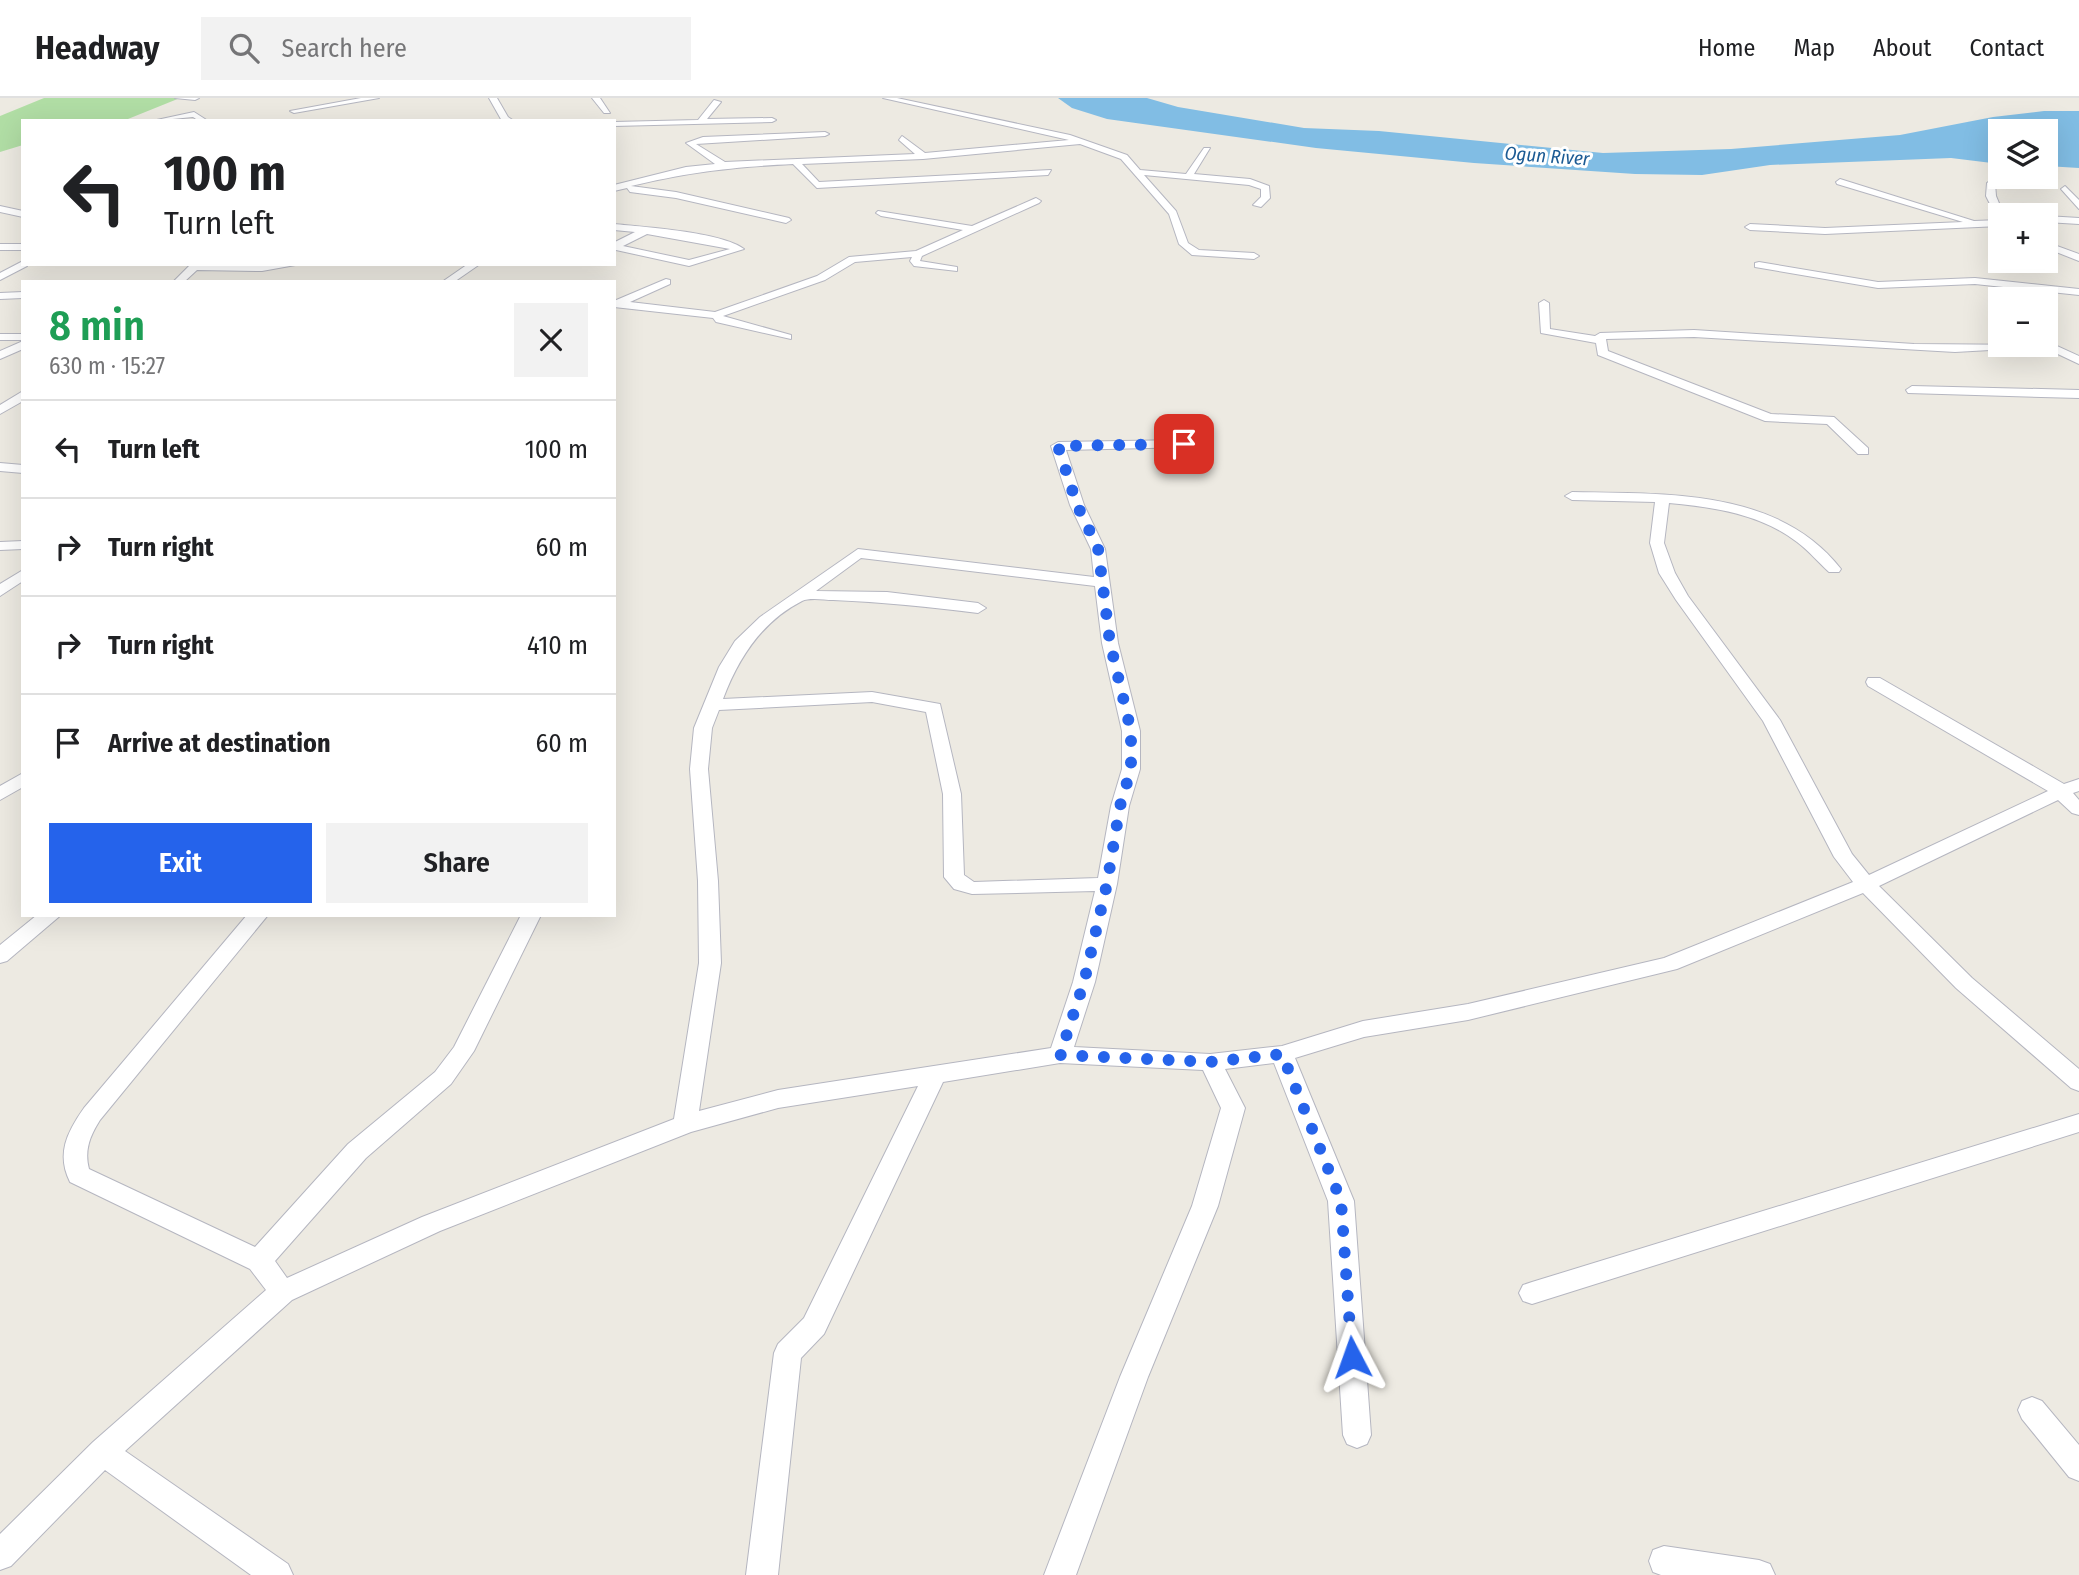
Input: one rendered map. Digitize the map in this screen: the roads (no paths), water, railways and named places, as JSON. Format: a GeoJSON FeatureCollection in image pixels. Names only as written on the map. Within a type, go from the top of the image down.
{"type":"FeatureCollection","features":[{"type":"Feature","properties":{"kind":"street"},"geometry":{"type":"LineString","coordinates":[[179,98],[195,98]]}},
{"type":"Feature","properties":{"kind":"street"},"geometry":{"type":"LineString","coordinates":[[297,119],[291,108],[375,98]]}},
{"type":"Feature","properties":{"kind":"street"},"geometry":{"type":"LineString","coordinates":[[493,98],[506,119]]}},
{"type":"Feature","properties":{"kind":"street"},"geometry":{"type":"LineString","coordinates":[[596,98],[607,111]]}},
{"type":"Feature","properties":{"kind":"street"},"geometry":{"type":"LineString","coordinates":[[887,98],[1067,137],[1124,157],[1140,172],[1173,213],[1184,244],[1190,250],[1196,253],[1254,256]]}},
{"type":"Feature","properties":{"kind":"street"},"geometry":{"type":"LineString","coordinates":[[702,120],[717,102]]}},
{"type":"Feature","properties":{"kind":"street"},"geometry":{"type":"LineString","coordinates":[[152,119],[194,114],[201,119]]}},
{"type":"Feature","properties":{"kind":"street"},"geometry":{"type":"LineString","coordinates":[[616,124],[772,120]]}},
{"type":"Feature","properties":{"kind":"street"},"geometry":{"type":"LineString","coordinates":[[723,165],[690,143],[703,139],[825,134]]}},
{"type":"Feature","properties":{"kind":"street"},"geometry":{"type":"LineString","coordinates":[[902,138],[923,156]]}},
{"type":"Feature","properties":{"kind":"street"},"geometry":{"type":"LineString","coordinates":[[617,188],[686,170],[723,165],[923,156],[1079,142]]}},
{"type":"Feature","properties":{"kind":"street"},"geometry":{"type":"LineString","coordinates":[[1189,175],[1207,150]]}},
{"type":"Feature","properties":{"kind":"street"},"geometry":{"type":"LineString","coordinates":[[903,157],[911,165]]}},
{"type":"Feature","properties":{"kind":"street"},"geometry":{"type":"LineString","coordinates":[[794,160],[819,185],[927,181],[1048,172]]}},
{"type":"Feature","properties":{"kind":"street"},"geometry":{"type":"LineString","coordinates":[[1140,172],[1258,184],[1266,188],[1265,198],[1258,205]]}},
{"type":"Feature","properties":{"kind":"street"},"geometry":{"type":"LineString","coordinates":[[919,173],[927,181]]}},
{"type":"Feature","properties":{"kind":"street"},"geometry":{"type":"LineString","coordinates":[[1840,182],[1988,226]]}},
{"type":"Feature","properties":{"kind":"street"},"geometry":{"type":"LineString","coordinates":[[617,188],[676,195],[786,220]]}},
{"type":"Feature","properties":{"kind":"street"},"geometry":{"type":"LineString","coordinates":[[2065,189],[2079,206]]}},
{"type":"Feature","properties":{"kind":"street"},"geometry":{"type":"LineString","coordinates":[[616,304],[716,315],[765,300],[821,278],[853,259],[918,254],[1036,201]]}},
{"type":"Feature","properties":{"kind":"street"},"geometry":{"type":"LineString","coordinates":[[0,209],[21,214]]}},
{"type":"Feature","properties":{"kind":"street"},"geometry":{"type":"LineString","coordinates":[[881,213],[973,229]]}},
{"type":"Feature","properties":{"kind":"street"},"geometry":{"type":"LineString","coordinates":[[2058,220],[2079,221]]}},
{"type":"Feature","properties":{"kind":"street"},"geometry":{"type":"LineString","coordinates":[[1750,226],[1825,231],[1988,225]]}},
{"type":"Feature","properties":{"kind":"street"},"geometry":{"type":"LineString","coordinates":[[616,226],[648,230],[735,246],[739,249],[689,263],[619,248],[618,244],[648,230]]}},
{"type":"Feature","properties":{"kind":"street"},"geometry":{"type":"LineString","coordinates":[[0,247],[21,247]]}},
{"type":"Feature","properties":{"kind":"street"},"geometry":{"type":"LineString","coordinates":[[2058,250],[2079,258]]}},
{"type":"Feature","properties":{"kind":"street"},"geometry":{"type":"LineString","coordinates":[[918,254],[915,263],[953,269]]}},
{"type":"Feature","properties":{"kind":"street"},"geometry":{"type":"LineString","coordinates":[[0,277],[21,265]]}},
{"type":"Feature","properties":{"kind":"street"},"geometry":{"type":"LineString","coordinates":[[1759,265],[1878,285],[1975,281],[2079,292]]}},
{"type":"Feature","properties":{"kind":"street"},"geometry":{"type":"LineString","coordinates":[[180,280],[196,266]]}},
{"type":"Feature","properties":{"kind":"street"},"geometry":{"type":"LineString","coordinates":[[219,266],[279,266]]}},
{"type":"Feature","properties":{"kind":"street"},"geometry":{"type":"LineString","coordinates":[[450,280],[472,266]]}},
{"type":"Feature","properties":{"kind":"street"},"geometry":{"type":"LineString","coordinates":[[262,268],[265,280]]}},
{"type":"Feature","properties":{"kind":"street"},"geometry":{"type":"LineString","coordinates":[[616,304],[666,282]]}},
{"type":"Feature","properties":{"kind":"street"},"geometry":{"type":"LineString","coordinates":[[0,296],[21,295]]}},
{"type":"Feature","properties":{"kind":"street"},"geometry":{"type":"LineString","coordinates":[[1544,303],[1545,331],[1601,341]]}},
{"type":"Feature","properties":{"kind":"street"},"geometry":{"type":"LineString","coordinates":[[716,315],[720,320],[787,337]]}},
{"type":"Feature","properties":{"kind":"street"},"geometry":{"type":"LineString","coordinates":[[1864,451],[1830,420],[1769,418],[1602,353],[1600,336],[1705,334],[1879,348],[1988,348]]}},
{"type":"Feature","properties":{"kind":"street"},"geometry":{"type":"LineString","coordinates":[[0,337],[21,337]]}},
{"type":"Feature","properties":{"kind":"street"},"geometry":{"type":"LineString","coordinates":[[0,356],[21,345]]}},
{"type":"Feature","properties":{"kind":"street"},"geometry":{"type":"LineString","coordinates":[[2058,350],[2079,361]]}},
{"type":"Feature","properties":{"kind":"street"},"geometry":{"type":"LineString","coordinates":[[1912,390],[2079,394]]}},
{"type":"Feature","properties":{"kind":"street"},"geometry":{"type":"LineString","coordinates":[[3,408],[21,396]]}},
{"type":"Feature","properties":{"kind":"street"},"geometry":{"type":"LineString","coordinates":[[3,408],[21,406]]}},
{"type":"Feature","properties":{"kind":"street"},"geometry":{"type":"LineString","coordinates":[[1060,1055],[1084,982],[1107,884],[1120,806],[1131,769],[1131,731],[1110,643],[1098,548],[1077,505],[1058,446],[1184,444]]}},
{"type":"Feature","properties":{"kind":"street"},"geometry":{"type":"LineString","coordinates":[[0,467],[21,469]]}},
{"type":"Feature","properties":{"kind":"street"},"geometry":{"type":"LineString","coordinates":[[1573,496],[1708,502],[1761,517],[1801,538],[1834,569]]}},
{"type":"Feature","properties":{"kind":"street"},"geometry":{"type":"LineString","coordinates":[[1662,500],[1657,543],[1667,573],[1681,597],[1771,720],[1843,857],[1866,884],[1964,983],[2079,1082]]}},
{"type":"Feature","properties":{"kind":"street"},"geometry":{"type":"LineString","coordinates":[[0,546],[21,545]]}},
{"type":"Feature","properties":{"kind":"street"},"geometry":{"type":"LineString","coordinates":[[685,1124],[710,964],[708,881],[699,768],[703,728],[727,667],[741,645],[766,620],[858,553],[1101,582]]}},
{"type":"Feature","properties":{"kind":"street"},"geometry":{"type":"LineString","coordinates":[[0,591],[21,575]]}},
{"type":"Feature","properties":{"kind":"street"},"geometry":{"type":"LineString","coordinates":[[800,595],[887,597],[978,608]]}},
{"type":"Feature","properties":{"kind":"street"},"geometry":{"type":"LineString","coordinates":[[1874,682],[2071,788]]}},
{"type":"Feature","properties":{"kind":"street"},"geometry":{"type":"LineString","coordinates":[[712,705],[872,697],[934,708],[952,794],[954,877],[961,884],[972,888],[1107,884]]}},
{"type":"Feature","properties":{"kind":"street"},"geometry":{"type":"LineString","coordinates":[[0,794],[21,779]]}},
{"type":"Feature","properties":{"kind":"street"},"geometry":{"type":"LineString","coordinates":[[0,1555],[103,1452],[283,1292],[431,1224],[685,1124],[778,1099],[1060,1055],[1210,1062],[1282,1054],[1363,1029],[1468,1012],[1669,964],[1866,884],[2071,788]]}},
{"type":"Feature","properties":{"kind":"street"},"geometry":{"type":"LineString","coordinates":[[2071,788],[2067,800],[2079,809]]}},
{"type":"Feature","properties":{"kind":"street"},"geometry":{"type":"LineString","coordinates":[[0,956],[49,917]]}},
{"type":"Feature","properties":{"kind":"street"},"geometry":{"type":"LineString","coordinates":[[256,917],[92,1114],[79,1134],[74,1152],[79,1175],[258,1261],[283,1292]]}},
{"type":"Feature","properties":{"kind":"street"},"geometry":{"type":"LineString","coordinates":[[258,1261],[356,1151],[443,1079],[463,1051],[530,917]]}},
{"type":"Feature","properties":{"kind":"street"},"geometry":{"type":"LineString","coordinates":[[1282,1054],[1341,1201],[1357,1435]]}},
{"type":"Feature","properties":{"kind":"street"},"geometry":{"type":"LineString","coordinates":[[1060,1575],[1134,1377],[1205,1206],[1233,1108],[1210,1062]]}},
{"type":"Feature","properties":{"kind":"street"},"geometry":{"type":"LineString","coordinates":[[762,1575],[788,1353],[814,1326],[934,1076]]}},
{"type":"Feature","properties":{"kind":"street"},"geometry":{"type":"LineString","coordinates":[[1532,1293],[2079,1122]]}},
{"type":"Feature","properties":{"kind":"street"},"geometry":{"type":"LineString","coordinates":[[2032,1410],[2079,1466]]}},
{"type":"Feature","properties":{"kind":"street"},"geometry":{"type":"LineString","coordinates":[[103,1452],[277,1575]]}},
{"type":"Feature","properties":{"kind":"street"},"geometry":{"type":"LineString","coordinates":[[1664,1561],[1759,1575]]}},
{"type":"Feature","properties":{"kind":"water","name":"Ogun River"},"geometry":{"type":"Polygon","coordinates":[[[1058,98],[1147,98],[1178,107],[1304,128],[1379,131],[1603,153],[1731,149],[1900,135],[1993,117],[2044,111],[2079,111],[2079,168],[2058,167],[2058,119],[1988,119],[1988,163],[1951,158],[1770,165],[1702,175],[1635,174],[1474,163],[1316,148],[1107,119],[1072,108],[1058,98]]]}}]}
